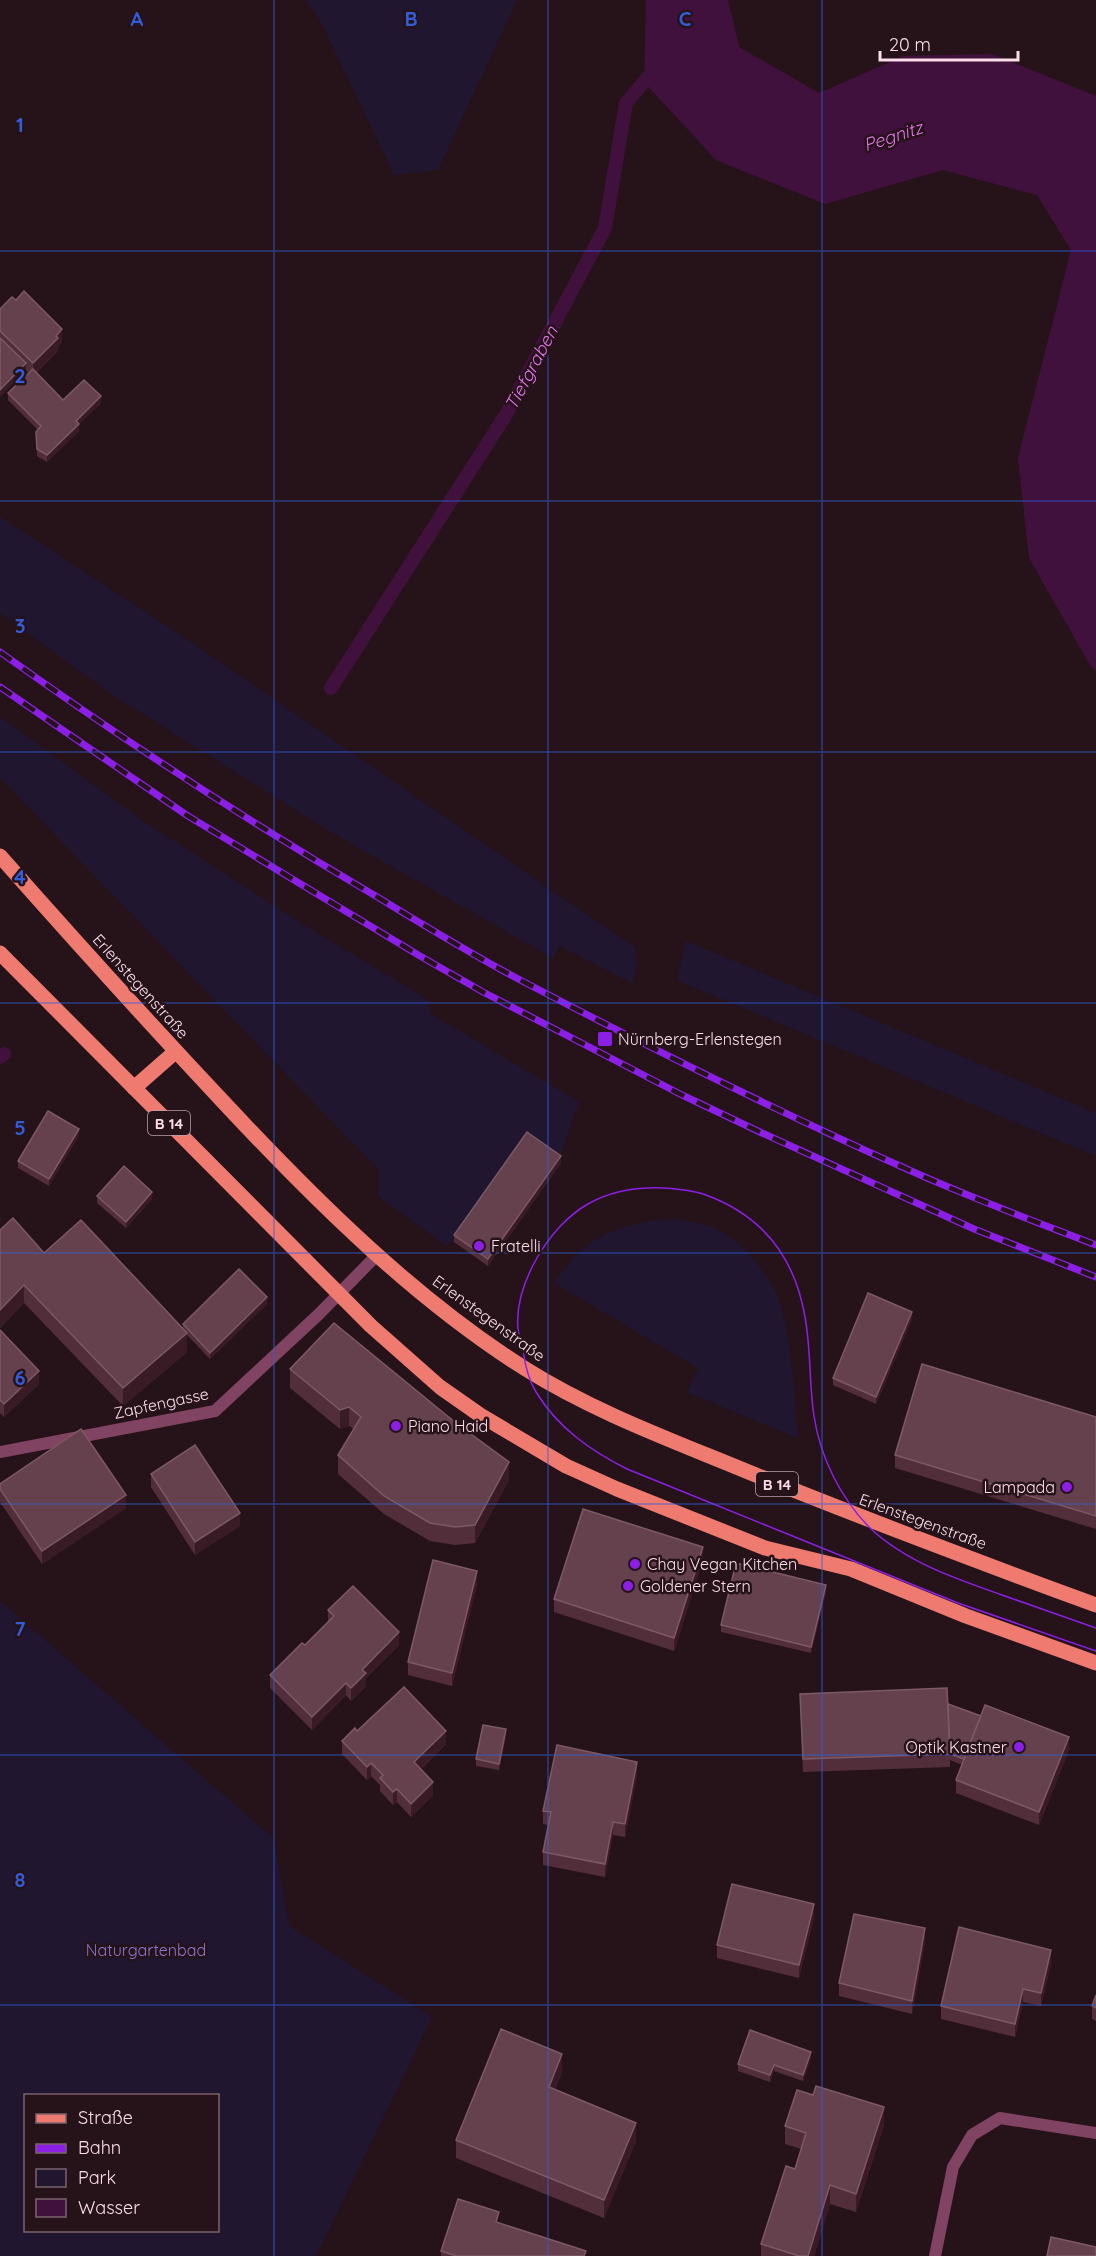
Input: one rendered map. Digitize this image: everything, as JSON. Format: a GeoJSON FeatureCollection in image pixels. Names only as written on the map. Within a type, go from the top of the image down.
{"type":"FeatureCollection","features":[{"type":"Feature","properties":{"kind":"main road","name":"Erlenstegenstraße"},"geometry":{"type":"LineString","coordinates":[[0,856],[175,1052],[282,1165],[377,1255],[506,1356],[555,1386],[612,1415],[860,1517],[1096,1605]]}},
{"type":"Feature","properties":{"kind":"main road","name":"B 14"},"geometry":{"type":"LineString","coordinates":[[0,953],[338,1294],[440,1387],[480,1415],[566,1466],[617,1489],[765,1548],[851,1569],[966,1616],[1096,1664]]}},
{"type":"Feature","properties":{"kind":"main road"},"geometry":{"type":"LineString","coordinates":[[134,1088],[175,1052]]}},
{"type":"Feature","properties":{"kind":"street","name":"Zapfengasse"},"geometry":{"type":"LineString","coordinates":[[0,1452],[215,1411],[377,1255]]}},
{"type":"Feature","properties":{"kind":"street"},"geometry":{"type":"LineString","coordinates":[[935,2256],[953,2167],[972,2135],[1000,2118],[1096,2133]]}},
{"type":"Feature","properties":{"kind":"green space"},"geometry":{"type":"Polygon","coordinates":[[[306,0],[517,0],[438,170],[394,175],[321,22],[306,0]]]}},
{"type":"Feature","properties":{"kind":"green space"},"geometry":{"type":"Polygon","coordinates":[[[0,517],[179,634],[635,948],[637,967],[632,983],[560,946],[553,958],[331,832],[113,695],[0,613],[0,517]]]}},
{"type":"Feature","properties":{"kind":"green space"},"geometry":{"type":"Polygon","coordinates":[[[0,717],[143,821],[304,925],[427,999],[431,1014],[579,1102],[560,1156],[526,1133],[447,1246],[378,1196],[379,1170],[0,778],[0,717]]]}},
{"type":"Feature","properties":{"kind":"green space"},"geometry":{"type":"Polygon","coordinates":[[[686,941],[1096,1113],[1096,1156],[677,980],[686,941]]]}},
{"type":"Feature","properties":{"kind":"green space"},"geometry":{"type":"Polygon","coordinates":[[[675,1219],[707,1225],[724,1233],[740,1245],[755,1261],[773,1287],[786,1328],[798,1438],[687,1392],[698,1368],[554,1283],[577,1254],[587,1245],[610,1232],[635,1224],[675,1219]]]}},
{"type":"Feature","properties":{"kind":"green space","name":"Naturgartenbad"},"geometry":{"type":"Polygon","coordinates":[[[0,1601],[274,1839],[289,1926],[432,2017],[316,2256],[0,2256],[0,1601]]]}},
{"type":"Feature","properties":{"kind":"water","name":"Pegnitz"},"geometry":{"type":"Polygon","coordinates":[[[646,0],[728,0],[739,47],[819,93],[904,56],[992,54],[1096,96],[1096,671],[1090,665],[1029,558],[1018,458],[1071,250],[1037,195],[943,170],[825,204],[716,160],[644,82],[646,0]]]}},
{"type":"Feature","properties":{"kind":"building"},"geometry":{"type":"Polygon","coordinates":[[[24,291],[62,329],[56,336],[58,338],[33,363],[0,331],[0,309],[12,297],[16,300],[24,291]]]}},
{"type":"Feature","properties":{"kind":"building"},"geometry":{"type":"Polygon","coordinates":[[[0,338],[26,363],[0,390],[0,338]]]}},
{"type":"Feature","properties":{"kind":"building"},"geometry":{"type":"Polygon","coordinates":[[[33,369],[63,400],[84,380],[101,396],[76,421],[79,424],[47,455],[37,449],[36,432],[41,426],[8,393],[33,369]]]}},
{"type":"Feature","properties":{"kind":"building"},"geometry":{"type":"Polygon","coordinates":[[[48,1111],[79,1129],[49,1179],[18,1161],[48,1111]]]}},
{"type":"Feature","properties":{"kind":"building"},"geometry":{"type":"Polygon","coordinates":[[[527,1132],[561,1156],[488,1259],[454,1235],[527,1132]]]}},
{"type":"Feature","properties":{"kind":"building"},"geometry":{"type":"Polygon","coordinates":[[[124,1166],[152,1192],[126,1222],[97,1196],[124,1166]]]}},
{"type":"Feature","properties":{"kind":"building"},"geometry":{"type":"Polygon","coordinates":[[[13,1218],[44,1253],[81,1220],[187,1333],[123,1388],[24,1285],[0,1310],[0,1230],[13,1218]]]}},
{"type":"Feature","properties":{"kind":"building"},"geometry":{"type":"Polygon","coordinates":[[[239,1269],[267,1297],[210,1353],[183,1324],[239,1269]]]}},
{"type":"Feature","properties":{"kind":"building"},"geometry":{"type":"Polygon","coordinates":[[[868,1293],[912,1312],[876,1397],[833,1378],[868,1293]]]}},
{"type":"Feature","properties":{"kind":"building"},"geometry":{"type":"Polygon","coordinates":[[[334,1323],[456,1423],[509,1462],[475,1525],[455,1527],[430,1523],[384,1496],[338,1455],[361,1417],[349,1407],[340,1410],[290,1369],[334,1323]]]}},
{"type":"Feature","properties":{"kind":"building"},"geometry":{"type":"Polygon","coordinates":[[[0,1330],[39,1371],[4,1404],[0,1400],[0,1330]]]}},
{"type":"Feature","properties":{"kind":"building"},"geometry":{"type":"Polygon","coordinates":[[[922,1364],[1096,1417],[1096,1516],[895,1455],[922,1364]]]}},
{"type":"Feature","properties":{"kind":"building"},"geometry":{"type":"Polygon","coordinates":[[[81,1429],[126,1495],[42,1551],[0,1489],[0,1484],[81,1429]]]}},
{"type":"Feature","properties":{"kind":"building"},"geometry":{"type":"Polygon","coordinates":[[[195,1445],[240,1513],[195,1542],[151,1474],[195,1445]]]}},
{"type":"Feature","properties":{"kind":"building","name":"Goldener Stern"},"geometry":{"type":"Polygon","coordinates":[[[583,1509],[703,1547],[674,1638],[554,1599],[583,1509]]]}},
{"type":"Feature","properties":{"kind":"building"},"geometry":{"type":"Polygon","coordinates":[[[433,1560],[477,1571],[452,1673],[408,1662],[433,1560]]]}},
{"type":"Feature","properties":{"kind":"building"},"geometry":{"type":"Polygon","coordinates":[[[736,1563],[826,1585],[811,1647],[721,1625],[736,1563]]]}},
{"type":"Feature","properties":{"kind":"building"},"geometry":{"type":"Polygon","coordinates":[[[353,1586],[399,1632],[362,1670],[366,1673],[351,1688],[346,1683],[312,1717],[270,1675],[302,1643],[305,1645],[334,1616],[328,1610],[353,1586]]]}},
{"type":"Feature","properties":{"kind":"building"},"geometry":{"type":"Polygon","coordinates":[[[404,1687],[446,1731],[414,1762],[433,1782],[411,1804],[397,1789],[393,1792],[380,1778],[383,1775],[371,1763],[367,1767],[342,1741],[355,1728],[357,1731],[404,1687]]]}},
{"type":"Feature","properties":{"kind":"building"},"geometry":{"type":"Polygon","coordinates":[[[947,1688],[950,1754],[803,1759],[800,1694],[947,1688]]]}},
{"type":"Feature","properties":{"kind":"building"},"geometry":{"type":"Polygon","coordinates":[[[948,1704],[981,1716],[964,1759],[950,1754],[948,1704]]]}},
{"type":"Feature","properties":{"kind":"building"},"geometry":{"type":"Polygon","coordinates":[[[985,1705],[1069,1737],[1039,1812],[956,1780],[985,1705]]]}},
{"type":"Feature","properties":{"kind":"building"},"geometry":{"type":"Polygon","coordinates":[[[483,1725],[506,1729],[499,1764],[476,1759],[483,1725]]]}},
{"type":"Feature","properties":{"kind":"building"},"geometry":{"type":"Polygon","coordinates":[[[557,1745],[637,1762],[625,1824],[613,1822],[605,1864],[543,1852],[551,1812],[543,1811],[557,1745]]]}},
{"type":"Feature","properties":{"kind":"building"},"geometry":{"type":"Polygon","coordinates":[[[732,1884],[814,1904],[799,1965],[717,1945],[732,1884]]]}},
{"type":"Feature","properties":{"kind":"building"},"geometry":{"type":"Polygon","coordinates":[[[854,1914],[925,1928],[912,2001],[839,1983],[854,1914]]]}},
{"type":"Feature","properties":{"kind":"building"},"geometry":{"type":"Polygon","coordinates":[[[959,1927],[1051,1950],[1041,1993],[1023,1989],[1015,2024],[941,2006],[959,1927]]]}},
{"type":"Feature","properties":{"kind":"building"},"geometry":{"type":"Polygon","coordinates":[[[1096,1995],[1096,2008],[1092,2006],[1096,1995]]]}},
{"type":"Feature","properties":{"kind":"building"},"geometry":{"type":"Polygon","coordinates":[[[501,2029],[562,2054],[549,2087],[636,2123],[604,2200],[456,2140],[501,2029]]]}},
{"type":"Feature","properties":{"kind":"building"},"geometry":{"type":"Polygon","coordinates":[[[750,2030],[811,2052],[803,2075],[774,2065],[770,2075],[738,2064],[750,2030]]]}},
{"type":"Feature","properties":{"kind":"building"},"geometry":{"type":"Polygon","coordinates":[[[816,2086],[884,2107],[856,2194],[830,2185],[808,2256],[799,2256],[761,2244],[786,2166],[795,2169],[806,2133],[785,2126],[797,2090],[813,2095],[816,2086]]]}},
{"type":"Feature","properties":{"kind":"building"},"geometry":{"type":"Polygon","coordinates":[[[458,2199],[499,2212],[496,2222],[586,2251],[584,2256],[456,2256],[441,2251],[458,2199]]]}},
{"type":"Feature","properties":{"kind":"building"},"geometry":{"type":"Polygon","coordinates":[[[1051,2237],[1096,2247],[1096,2256],[1047,2256],[1051,2237]]]}},
{"type":"Feature","properties":{"kind":"waterway","name":"Tiefgraben"},"geometry":{"type":"LineString","coordinates":[[331,688],[507,413],[605,228],[626,103],[656,68]]}},
{"type":"Feature","properties":{"kind":"waterway","name":"Tiefgraben"},"geometry":{"type":"LineString","coordinates":[[0,1057],[4,1054]]}},
{"type":"Feature","properties":{"kind":"tram line"},"geometry":{"type":"LineString","coordinates":[[1096,1628],[967,1583],[932,1568],[899,1551],[860,1517],[841,1491],[821,1447],[812,1404],[807,1329],[793,1276],[773,1242],[760,1227],[744,1215],[726,1204],[696,1192],[663,1188],[634,1189],[615,1193],[588,1204],[560,1226],[548,1241],[528,1275],[518,1312],[518,1329],[527,1372],[536,1392],[554,1417],[588,1446],[627,1469],[958,1603],[1096,1651]]}},
{"type":"Feature","properties":{"kind":"railway"},"geometry":{"type":"LineString","coordinates":[[0,652],[93,717],[234,810],[433,931],[507,973],[668,1056],[860,1148],[1002,1209],[1096,1245]]}},
{"type":"Feature","properties":{"kind":"railway"},"geometry":{"type":"LineString","coordinates":[[0,687],[188,816],[483,992],[682,1095],[762,1133],[974,1229],[1096,1277]]}},
{"type":"Feature","properties":{"kind":"place","name":"Nürnberg-Erlenstegen"},"geometry":{"type":"Point","coordinates":[605,1039]}},
{"type":"Feature","properties":{"kind":"place","name":"Fratelli"},"geometry":{"type":"Point","coordinates":[479,1246]}},
{"type":"Feature","properties":{"kind":"place","name":"Piano Haid"},"geometry":{"type":"Point","coordinates":[396,1426]}},
{"type":"Feature","properties":{"kind":"place","name":"Lampada"},"geometry":{"type":"Point","coordinates":[1067,1487]}},
{"type":"Feature","properties":{"kind":"place","name":"Chay Vegan Kitchen"},"geometry":{"type":"Point","coordinates":[635,1564]}},
{"type":"Feature","properties":{"kind":"place","name":"Goldener Stern"},"geometry":{"type":"Point","coordinates":[628,1586]}},
{"type":"Feature","properties":{"kind":"place","name":"Optik Kastner"},"geometry":{"type":"Point","coordinates":[1019,1747]}}]}
